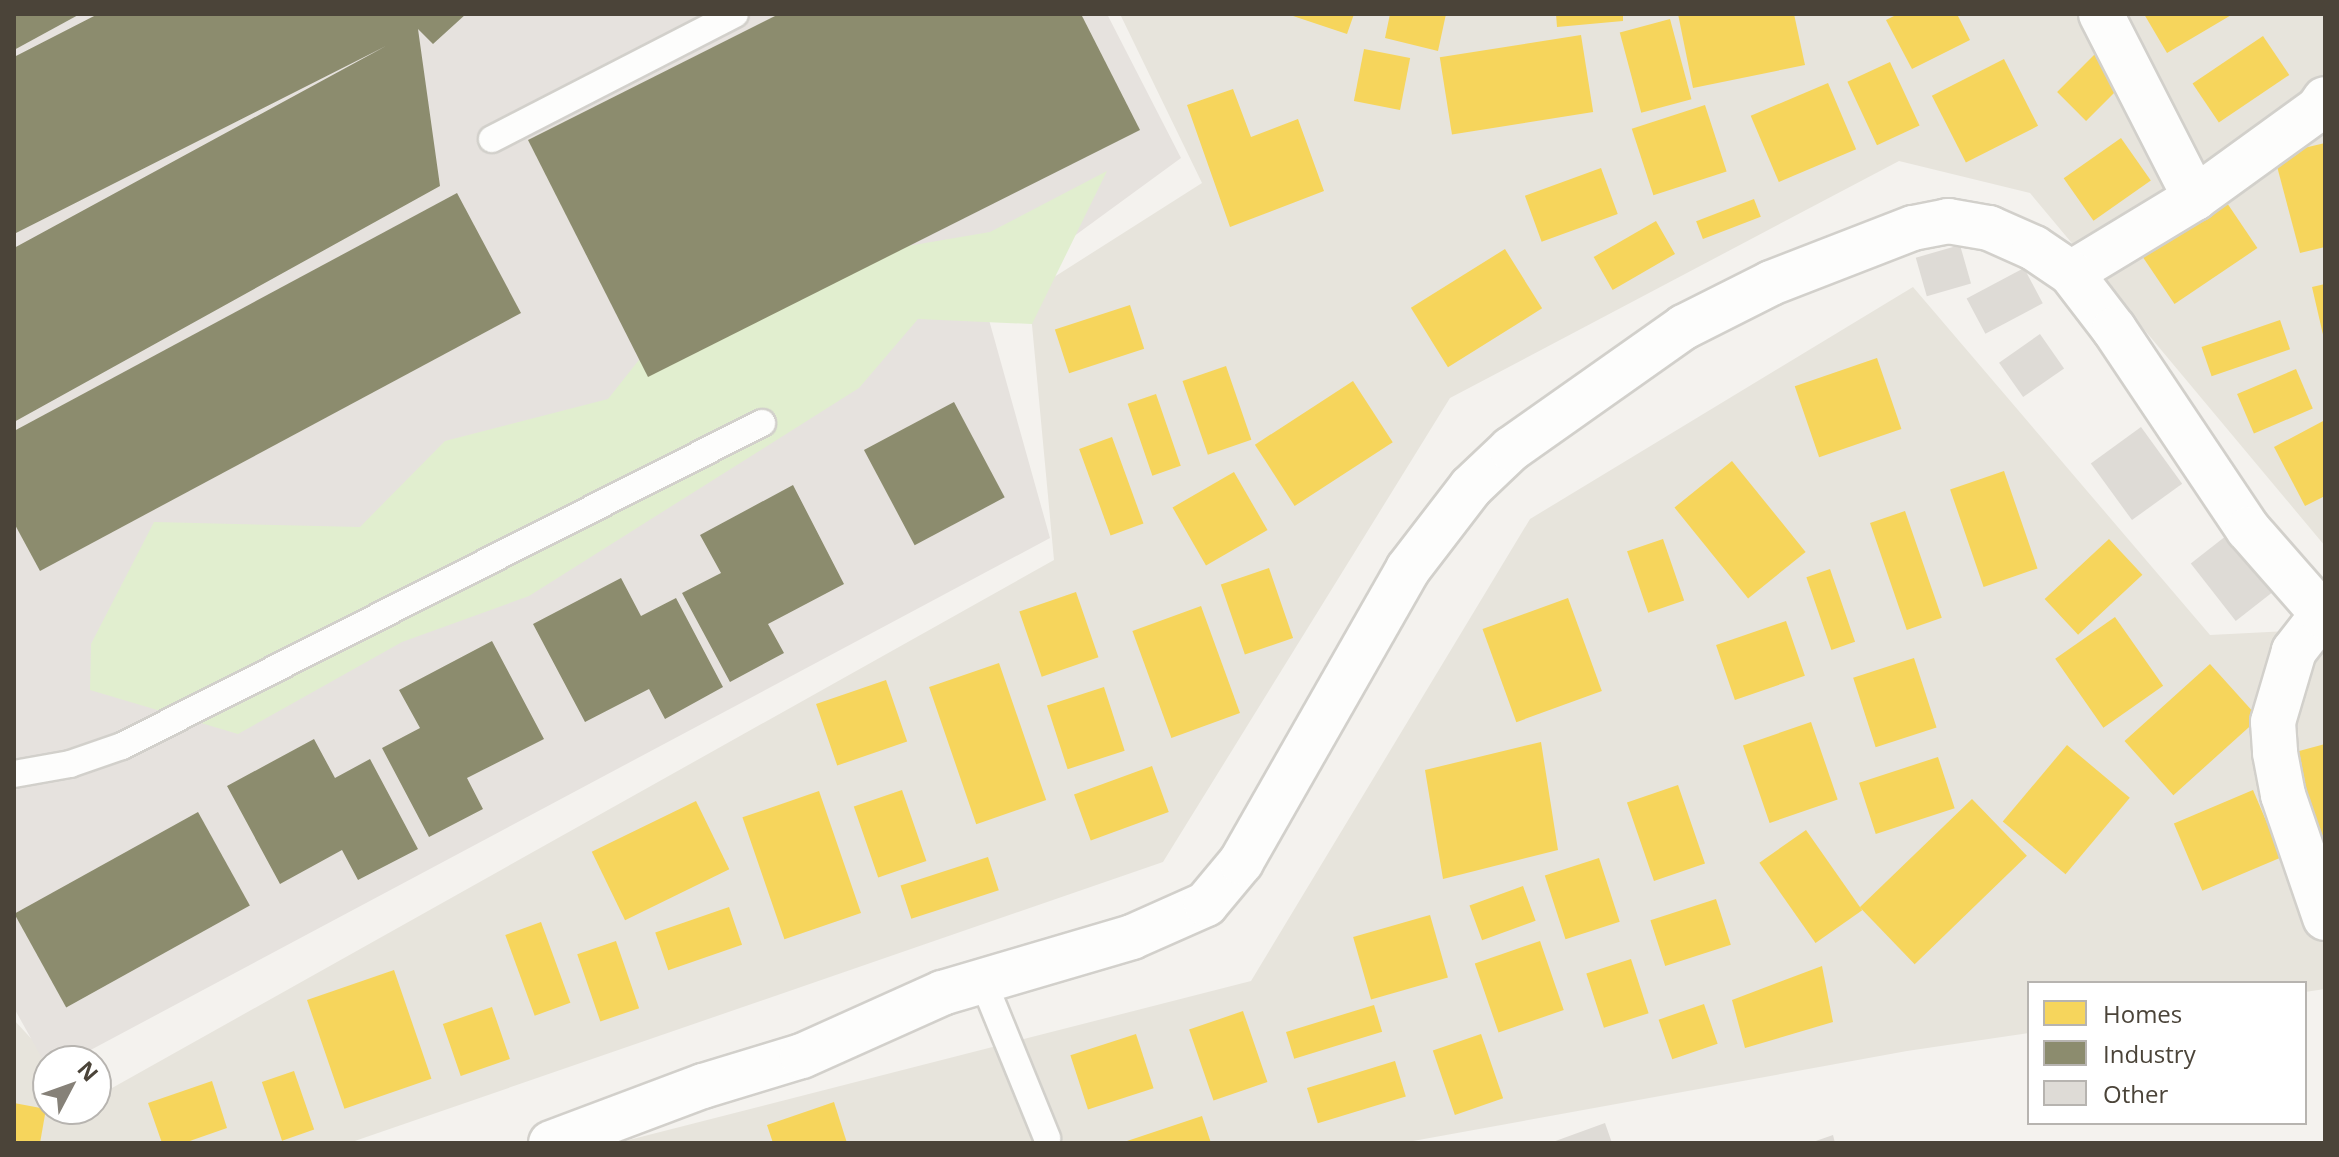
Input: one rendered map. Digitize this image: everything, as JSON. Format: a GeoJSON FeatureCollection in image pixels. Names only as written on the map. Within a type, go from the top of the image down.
{"type":"FeatureCollection","features":[{"type":"Feature","properties":{"kind":"street"},"geometry":{"type":"LineString","coordinates":[[2101,14],[2195,198]]}},
{"type":"Feature","properties":{"kind":"street"},"geometry":{"type":"LineString","coordinates":[[2071,273],[2195,198],[2318,109],[2325,99]]}},
{"type":"Feature","properties":{"kind":"street"},"geometry":{"type":"LineString","coordinates":[[551,1143],[703,1086],[792,1060],[908,1006],[1132,937],[1196,911],[1214,897],[1241,862],[1393,592],[1454,505],[1511,449],[1684,327],[1771,283],[1889,235],[1929,224],[1965,222],[1989,228],[2034,248],[2071,273],[2114,329],[2248,529],[2323,614],[2294,651],[2273,722],[2283,795],[2325,918]]}},
{"type":"Feature","properties":{"kind":"lane"},"geometry":{"type":"LineString","coordinates":[[492,139],[735,14]]}},
{"type":"Feature","properties":{"kind":"lane"},"geometry":{"type":"LineString","coordinates":[[14,774],[70,764],[122,746],[762,423]]}},
{"type":"Feature","properties":{"kind":"lane"},"geometry":{"type":"LineString","coordinates":[[983,981],[1047,1138]]}},
{"type":"Feature","properties":{"kind":"shaded area"},"geometry":{"type":"Polygon","coordinates":[[[14,14],[1107,14],[1181,158],[984,302],[1050,538],[100,1045],[35,1045],[14,1008],[14,14]]]}},
{"type":"Feature","properties":{"kind":"shaded area"},"geometry":{"type":"Polygon","coordinates":[[[1120,14],[2325,14],[2325,546],[2030,193],[1899,161],[1450,398],[1163,862],[349,1143],[14,1143],[14,1020],[37,1045],[32,1045],[32,1125],[112,1125],[112,1088],[1054,560],[1029,293],[1202,183],[1120,14]]]}},
{"type":"Feature","properties":{"kind":"shaded area"},"geometry":{"type":"Polygon","coordinates":[[[1913,287],[2210,635],[2325,629],[2325,989],[2307,992],[2307,981],[2027,981],[2027,1033],[1907,1051],[1402,1143],[617,1143],[1251,981],[1530,519],[1913,287]]]}},
{"type":"Feature","properties":{"kind":"green space"},"geometry":{"type":"Polygon","coordinates":[[[1107,171],[1032,324],[918,319],[859,388],[529,596],[402,642],[238,734],[90,690],[91,644],[154,522],[360,527],[445,441],[608,399],[673,317],[790,266],[990,232],[1107,171]]]}},
{"type":"Feature","properties":{"kind":"building: Homes"},"geometry":{"type":"Polygon","coordinates":[[[1287,14],[1354,14],[1347,34],[1287,14]]]}},
{"type":"Feature","properties":{"kind":"building: Homes"},"geometry":{"type":"Polygon","coordinates":[[[1390,14],[1446,14],[1438,51],[1385,38],[1390,14]]]}},
{"type":"Feature","properties":{"kind":"building: Homes"},"geometry":{"type":"Polygon","coordinates":[[[1556,14],[1623,14],[1623,21],[1557,27],[1556,14]]]}},
{"type":"Feature","properties":{"kind":"building: Homes"},"geometry":{"type":"Polygon","coordinates":[[[1678,14],[1794,14],[1805,65],[1693,88],[1678,14]]]}},
{"type":"Feature","properties":{"kind":"building: Homes"},"geometry":{"type":"Polygon","coordinates":[[[1898,14],[1957,14],[1970,40],[1912,69],[1886,20],[1898,14]]]}},
{"type":"Feature","properties":{"kind":"building: Homes"},"geometry":{"type":"Polygon","coordinates":[[[2144,14],[2233,14],[2167,53],[2144,14]]]}},
{"type":"Feature","properties":{"kind":"building: Homes"},"geometry":{"type":"Polygon","coordinates":[[[1670,19],[1691,99],[1641,113],[1620,32],[1670,19]]]}},
{"type":"Feature","properties":{"kind":"building: Homes"},"geometry":{"type":"Polygon","coordinates":[[[1581,35],[1593,112],[1452,134],[1440,57],[1581,35]]]}},
{"type":"Feature","properties":{"kind":"building: Homes"},"geometry":{"type":"Polygon","coordinates":[[[2263,36],[2289,75],[2219,122],[2193,84],[2263,36]]]}},
{"type":"Feature","properties":{"kind":"building: Homes"},"geometry":{"type":"Polygon","coordinates":[[[1364,49],[1410,58],[1400,110],[1354,101],[1364,49]]]}},
{"type":"Feature","properties":{"kind":"building: Homes"},"geometry":{"type":"Polygon","coordinates":[[[2096,53],[2125,82],[2086,121],[2057,92],[2096,53]]]}},
{"type":"Feature","properties":{"kind":"building: Homes"},"geometry":{"type":"Polygon","coordinates":[[[2004,59],[2038,126],[1966,163],[1932,96],[2004,59]]]}},
{"type":"Feature","properties":{"kind":"building: Homes"},"geometry":{"type":"Polygon","coordinates":[[[1890,62],[1920,125],[1877,145],[1847,82],[1890,62]]]}},
{"type":"Feature","properties":{"kind":"building: Homes"},"geometry":{"type":"Polygon","coordinates":[[[1828,83],[1856,149],[1779,182],[1751,116],[1828,83]]]}},
{"type":"Feature","properties":{"kind":"building: Homes"},"geometry":{"type":"Polygon","coordinates":[[[1233,89],[1251,137],[1298,119],[1324,191],[1230,227],[1187,105],[1233,89]]]}},
{"type":"Feature","properties":{"kind":"building: Homes"},"geometry":{"type":"Polygon","coordinates":[[[1705,105],[1727,172],[1653,195],[1632,129],[1705,105]]]}},
{"type":"Feature","properties":{"kind":"building: Homes"},"geometry":{"type":"Polygon","coordinates":[[[2121,138],[2151,181],[2093,221],[2064,178],[2121,138]]]}},
{"type":"Feature","properties":{"kind":"building: Homes"},"geometry":{"type":"Polygon","coordinates":[[[2325,143],[2325,247],[2300,253],[2274,155],[2325,143]]]}},
{"type":"Feature","properties":{"kind":"building: Homes"},"geometry":{"type":"Polygon","coordinates":[[[1601,168],[1618,214],[1542,242],[1525,196],[1601,168]]]}},
{"type":"Feature","properties":{"kind":"building: Homes"},"geometry":{"type":"Polygon","coordinates":[[[1754,199],[1761,217],[1703,239],[1696,221],[1754,199]]]}},
{"type":"Feature","properties":{"kind":"building: Homes"},"geometry":{"type":"Polygon","coordinates":[[[2225,200],[2257,248],[2175,304],[2142,256],[2225,200]]]}},
{"type":"Feature","properties":{"kind":"building: Homes"},"geometry":{"type":"Polygon","coordinates":[[[1656,221],[1675,254],[1613,290],[1594,257],[1656,221]]]}},
{"type":"Feature","properties":{"kind":"building: Homes"},"geometry":{"type":"Polygon","coordinates":[[[1505,249],[1542,308],[1448,367],[1411,308],[1505,249]]]}},
{"type":"Feature","properties":{"kind":"building: Homes"},"geometry":{"type":"Polygon","coordinates":[[[2325,284],[2325,339],[2324,339],[2312,287],[2325,284]]]}},
{"type":"Feature","properties":{"kind":"building: Homes"},"geometry":{"type":"Polygon","coordinates":[[[1130,305],[1144,349],[1069,373],[1055,329],[1130,305]]]}},
{"type":"Feature","properties":{"kind":"building: Homes"},"geometry":{"type":"Polygon","coordinates":[[[2280,320],[2290,349],[2212,376],[2202,347],[2280,320]]]}},
{"type":"Feature","properties":{"kind":"building: Homes"},"geometry":{"type":"Polygon","coordinates":[[[1877,358],[1901,429],[1819,457],[1795,386],[1877,358]]]}},
{"type":"Feature","properties":{"kind":"building: Homes"},"geometry":{"type":"Polygon","coordinates":[[[1226,366],[1251,440],[1208,455],[1183,381],[1226,366]]]}},
{"type":"Feature","properties":{"kind":"building: Homes"},"geometry":{"type":"Polygon","coordinates":[[[2296,369],[2313,409],[2254,434],[2237,394],[2296,369]]]}},
{"type":"Feature","properties":{"kind":"building: Homes"},"geometry":{"type":"Polygon","coordinates":[[[1353,381],[1393,442],[1295,506],[1255,445],[1353,381]]]}},
{"type":"Feature","properties":{"kind":"building: Homes"},"geometry":{"type":"Polygon","coordinates":[[[1156,394],[1181,466],[1152,476],[1128,404],[1156,394]]]}},
{"type":"Feature","properties":{"kind":"building: Homes"},"geometry":{"type":"Polygon","coordinates":[[[2325,420],[2325,496],[2305,506],[2274,447],[2325,420]]]}},
{"type":"Feature","properties":{"kind":"building: Homes"},"geometry":{"type":"Polygon","coordinates":[[[1112,437],[1143,523],[1111,535],[1079,449],[1112,437]]]}},
{"type":"Feature","properties":{"kind":"building: Homes"},"geometry":{"type":"Polygon","coordinates":[[[1732,461],[1806,552],[1748,598],[1674,508],[1732,461]]]}},
{"type":"Feature","properties":{"kind":"building: Homes"},"geometry":{"type":"Polygon","coordinates":[[[2004,471],[2038,568],[1984,587],[1950,490],[2004,471]]]}},
{"type":"Feature","properties":{"kind":"building: Homes"},"geometry":{"type":"Polygon","coordinates":[[[1234,472],[1268,530],[1206,566],[1173,508],[1234,472]]]}},
{"type":"Feature","properties":{"kind":"building: Homes"},"geometry":{"type":"Polygon","coordinates":[[[1905,511],[1942,618],[1907,630],[1870,523],[1905,511]]]}},
{"type":"Feature","properties":{"kind":"building: Homes"},"geometry":{"type":"Polygon","coordinates":[[[1663,539],[1684,600],[1648,613],[1627,551],[1663,539]]]}},
{"type":"Feature","properties":{"kind":"building: Homes"},"geometry":{"type":"Polygon","coordinates":[[[2109,539],[2142,575],[2078,635],[2045,599],[2109,539]]]}},
{"type":"Feature","properties":{"kind":"building: Homes"},"geometry":{"type":"Polygon","coordinates":[[[1269,568],[1293,638],[1245,655],[1221,585],[1269,568]]]}},
{"type":"Feature","properties":{"kind":"building: Homes"},"geometry":{"type":"Polygon","coordinates":[[[1830,569],[1855,642],[1831,650],[1806,577],[1830,569]]]}},
{"type":"Feature","properties":{"kind":"building: Homes"},"geometry":{"type":"Polygon","coordinates":[[[1076,592],[1098,657],[1042,677],[1019,612],[1076,592]]]}},
{"type":"Feature","properties":{"kind":"building: Homes"},"geometry":{"type":"Polygon","coordinates":[[[1568,598],[1602,691],[1516,722],[1482,629],[1568,598]]]}},
{"type":"Feature","properties":{"kind":"building: Homes"},"geometry":{"type":"Polygon","coordinates":[[[1201,606],[1240,713],[1171,738],[1132,631],[1201,606]]]}},
{"type":"Feature","properties":{"kind":"building: Homes"},"geometry":{"type":"Polygon","coordinates":[[[2115,617],[2163,686],[2103,728],[2055,659],[2115,617]]]}},
{"type":"Feature","properties":{"kind":"building: Homes"},"geometry":{"type":"Polygon","coordinates":[[[1786,621],[1805,676],[1735,700],[1716,645],[1786,621]]]}},
{"type":"Feature","properties":{"kind":"building: Homes"},"geometry":{"type":"Polygon","coordinates":[[[1914,658],[1937,727],[1876,747],[1853,678],[1914,658]]]}},
{"type":"Feature","properties":{"kind":"building: Homes"},"geometry":{"type":"Polygon","coordinates":[[[999,663],[1046,800],[976,824],[929,687],[999,663]]]}},
{"type":"Feature","properties":{"kind":"building: Homes"},"geometry":{"type":"Polygon","coordinates":[[[2210,664],[2259,718],[2173,795],[2125,741],[2210,664]]]}},
{"type":"Feature","properties":{"kind":"building: Homes"},"geometry":{"type":"Polygon","coordinates":[[[886,680],[907,741],[837,766],[816,704],[886,680]]]}},
{"type":"Feature","properties":{"kind":"building: Homes"},"geometry":{"type":"Polygon","coordinates":[[[1104,687],[1125,751],[1068,769],[1047,706],[1104,687]]]}},
{"type":"Feature","properties":{"kind":"building: Homes"},"geometry":{"type":"Polygon","coordinates":[[[1811,722],[1838,800],[1770,823],[1743,745],[1811,722]]]}},
{"type":"Feature","properties":{"kind":"building: Homes"},"geometry":{"type":"Polygon","coordinates":[[[1541,742],[1558,850],[1443,879],[1425,770],[1541,742]]]}},
{"type":"Feature","properties":{"kind":"building: Homes"},"geometry":{"type":"Polygon","coordinates":[[[2325,744],[2325,867],[2288,754],[2325,744]]]}},
{"type":"Feature","properties":{"kind":"building: Homes"},"geometry":{"type":"Polygon","coordinates":[[[2067,745],[2130,798],[2066,874],[2003,822],[2067,745]]]}},
{"type":"Feature","properties":{"kind":"building: Homes"},"geometry":{"type":"Polygon","coordinates":[[[1938,757],[1955,808],[1876,834],[1859,783],[1938,757]]]}},
{"type":"Feature","properties":{"kind":"building: Homes"},"geometry":{"type":"Polygon","coordinates":[[[1152,766],[1169,812],[1091,840],[1074,794],[1152,766]]]}},
{"type":"Feature","properties":{"kind":"building: Homes"},"geometry":{"type":"Polygon","coordinates":[[[1678,785],[1705,863],[1654,881],[1627,803],[1678,785]]]}},
{"type":"Feature","properties":{"kind":"building: Homes"},"geometry":{"type":"Polygon","coordinates":[[[902,790],[926,861],[878,878],[854,807],[902,790]]]}},
{"type":"Feature","properties":{"kind":"building: Homes"},"geometry":{"type":"Polygon","coordinates":[[[2253,790],[2282,857],[2202,891],[2174,824],[2253,790]]]}},
{"type":"Feature","properties":{"kind":"building: Homes"},"geometry":{"type":"Polygon","coordinates":[[[819,791],[861,913],[784,939],[742,817],[819,791]]]}},
{"type":"Feature","properties":{"kind":"building: Homes"},"geometry":{"type":"Polygon","coordinates":[[[1972,799],[2027,856],[1915,964],[1860,907],[1972,799]]]}},
{"type":"Feature","properties":{"kind":"building: Homes"},"geometry":{"type":"Polygon","coordinates":[[[696,801],[729,869],[625,920],[592,852],[696,801]]]}},
{"type":"Feature","properties":{"kind":"building: Homes"},"geometry":{"type":"Polygon","coordinates":[[[1806,830],[1862,910],[1816,943],[1759,863],[1806,830]]]}},
{"type":"Feature","properties":{"kind":"building: Homes"},"geometry":{"type":"Polygon","coordinates":[[[988,857],[999,890],[911,919],[901,885],[988,857]]]}},
{"type":"Feature","properties":{"kind":"building: Homes"},"geometry":{"type":"Polygon","coordinates":[[[1599,858],[1620,922],[1565,939],[1545,876],[1599,858]]]}},
{"type":"Feature","properties":{"kind":"building: Homes"},"geometry":{"type":"Polygon","coordinates":[[[1523,886],[1536,921],[1482,940],[1469,905],[1523,886]]]}},
{"type":"Feature","properties":{"kind":"building: Homes"},"geometry":{"type":"Polygon","coordinates":[[[1716,899],[1731,945],[1665,966],[1650,920],[1716,899]]]}},
{"type":"Feature","properties":{"kind":"building: Homes"},"geometry":{"type":"Polygon","coordinates":[[[729,907],[742,945],[668,970],[655,932],[729,907]]]}},
{"type":"Feature","properties":{"kind":"building: Homes"},"geometry":{"type":"Polygon","coordinates":[[[1430,915],[1448,977],[1371,1000],[1353,937],[1430,915]]]}},
{"type":"Feature","properties":{"kind":"building: Homes"},"geometry":{"type":"Polygon","coordinates":[[[541,922],[570,1003],[535,1016],[505,935],[541,922]]]}},
{"type":"Feature","properties":{"kind":"building: Homes"},"geometry":{"type":"Polygon","coordinates":[[[616,941],[639,1008],[600,1021],[577,954],[616,941]]]}},
{"type":"Feature","properties":{"kind":"building: Homes"},"geometry":{"type":"Polygon","coordinates":[[[1540,941],[1564,1010],[1499,1032],[1475,963],[1540,941]]]}},
{"type":"Feature","properties":{"kind":"building: Homes"},"geometry":{"type":"Polygon","coordinates":[[[1631,959],[1649,1013],[1604,1028],[1586,974],[1631,959]]]}},
{"type":"Feature","properties":{"kind":"building: Homes"},"geometry":{"type":"Polygon","coordinates":[[[1822,966],[1833,1022],[1745,1048],[1732,1000],[1822,966]]]}},
{"type":"Feature","properties":{"kind":"building: Homes"},"geometry":{"type":"Polygon","coordinates":[[[394,970],[431,1079],[344,1109],[307,1000],[394,970]]]}},
{"type":"Feature","properties":{"kind":"building: Homes"},"geometry":{"type":"Polygon","coordinates":[[[1704,1004],[1718,1044],[1672,1059],[1659,1020],[1704,1004]]]}},
{"type":"Feature","properties":{"kind":"building: Homes"},"geometry":{"type":"Polygon","coordinates":[[[1374,1005],[1382,1032],[1294,1059],[1286,1032],[1374,1005]]]}},
{"type":"Feature","properties":{"kind":"building: Homes"},"geometry":{"type":"Polygon","coordinates":[[[492,1007],[510,1059],[461,1076],[443,1024],[492,1007]]]}},
{"type":"Feature","properties":{"kind":"building: Homes"},"geometry":{"type":"Polygon","coordinates":[[[1243,1011],[1267,1082],[1214,1100],[1189,1030],[1243,1011]]]}},
{"type":"Feature","properties":{"kind":"building: Homes"},"geometry":{"type":"Polygon","coordinates":[[[1136,1034],[1154,1088],[1088,1110],[1070,1055],[1136,1034]]]}},
{"type":"Feature","properties":{"kind":"building: Homes"},"geometry":{"type":"Polygon","coordinates":[[[1481,1034],[1503,1098],[1455,1115],[1433,1051],[1481,1034]]]}},
{"type":"Feature","properties":{"kind":"building: Homes"},"geometry":{"type":"Polygon","coordinates":[[[1395,1061],[1406,1096],[1318,1123],[1307,1088],[1395,1061]]]}},
{"type":"Feature","properties":{"kind":"building: Homes"},"geometry":{"type":"Polygon","coordinates":[[[294,1071],[314,1130],[282,1141],[262,1082],[294,1071]]]}},
{"type":"Feature","properties":{"kind":"building: Homes"},"geometry":{"type":"Polygon","coordinates":[[[212,1081],[227,1128],[184,1143],[162,1143],[148,1103],[212,1081]]]}},
{"type":"Feature","properties":{"kind":"building: Homes"},"geometry":{"type":"Polygon","coordinates":[[[834,1102],[847,1143],[773,1143],[767,1125],[834,1102]]]}},
{"type":"Feature","properties":{"kind":"building: Homes"},"geometry":{"type":"Polygon","coordinates":[[[14,1103],[32,1106],[32,1125],[43,1125],[40,1143],[14,1143],[14,1103]]]}},
{"type":"Feature","properties":{"kind":"building: Homes"},"geometry":{"type":"Polygon","coordinates":[[[1202,1116],[1211,1143],[1124,1143],[1124,1142],[1202,1116]]]}},
{"type":"Feature","properties":{"kind":"building: Industry"},"geometry":{"type":"Polygon","coordinates":[[[14,14],[80,14],[14,50],[14,14]]]}},
{"type":"Feature","properties":{"kind":"building: Industry"},"geometry":{"type":"Polygon","coordinates":[[[98,14],[466,14],[433,44],[418,29],[440,186],[14,422],[14,248],[386,46],[14,234],[14,57],[98,14]]]}},
{"type":"Feature","properties":{"kind":"building: Industry"},"geometry":{"type":"Polygon","coordinates":[[[779,14],[1081,14],[1140,130],[648,377],[528,140],[779,14]]]}},
{"type":"Feature","properties":{"kind":"building: Industry"},"geometry":{"type":"Polygon","coordinates":[[[457,193],[521,313],[40,571],[14,523],[14,431],[457,193]]]}},
{"type":"Feature","properties":{"kind":"building: Industry"},"geometry":{"type":"Polygon","coordinates":[[[954,402],[1005,497],[915,545],[864,450],[954,402]]]}},
{"type":"Feature","properties":{"kind":"building: Industry"},"geometry":{"type":"Polygon","coordinates":[[[793,485],[844,584],[768,624],[784,653],[730,682],[682,593],[721,573],[700,535],[793,485]]]}},
{"type":"Feature","properties":{"kind":"building: Industry"},"geometry":{"type":"Polygon","coordinates":[[[621,578],[641,616],[676,598],[723,687],[665,719],[649,689],[585,722],[533,624],[621,578]]]}},
{"type":"Feature","properties":{"kind":"building: Industry"},"geometry":{"type":"Polygon","coordinates":[[[492,641],[544,739],[467,778],[483,809],[429,837],[382,748],[420,728],[399,690],[492,641]]]}},
{"type":"Feature","properties":{"kind":"building: Industry"},"geometry":{"type":"Polygon","coordinates":[[[314,739],[335,778],[370,759],[418,849],[358,880],[342,850],[280,884],[227,786],[314,739]]]}},
{"type":"Feature","properties":{"kind":"building: Industry"},"geometry":{"type":"Polygon","coordinates":[[[198,812],[250,906],[66,1007],[14,914],[198,812]]]}},
{"type":"Feature","properties":{"kind":"building: Other"},"geometry":{"type":"Polygon","coordinates":[[[1960,245],[1971,283],[1927,296],[1916,258],[1960,245]]]}},
{"type":"Feature","properties":{"kind":"building: Other"},"geometry":{"type":"Polygon","coordinates":[[[2024,268],[2043,303],[1985,334],[1967,299],[2024,268]]]}},
{"type":"Feature","properties":{"kind":"building: Other"},"geometry":{"type":"Polygon","coordinates":[[[2040,334],[2064,368],[2023,397],[1999,363],[2040,334]]]}},
{"type":"Feature","properties":{"kind":"building: Other"},"geometry":{"type":"Polygon","coordinates":[[[2141,427],[2182,484],[2132,520],[2091,463],[2141,427]]]}},
{"type":"Feature","properties":{"kind":"building: Other"},"geometry":{"type":"Polygon","coordinates":[[[2231,532],[2276,590],[2236,621],[2191,563],[2231,532]]]}},
{"type":"Feature","properties":{"kind":"building: Other"},"geometry":{"type":"Polygon","coordinates":[[[1605,1123],[1612,1143],[1550,1143],[1605,1123]]]}},
{"type":"Feature","properties":{"kind":"building: Other"},"geometry":{"type":"Polygon","coordinates":[[[1833,1135],[1835,1143],[1810,1143],[1833,1135]]]}}]}
